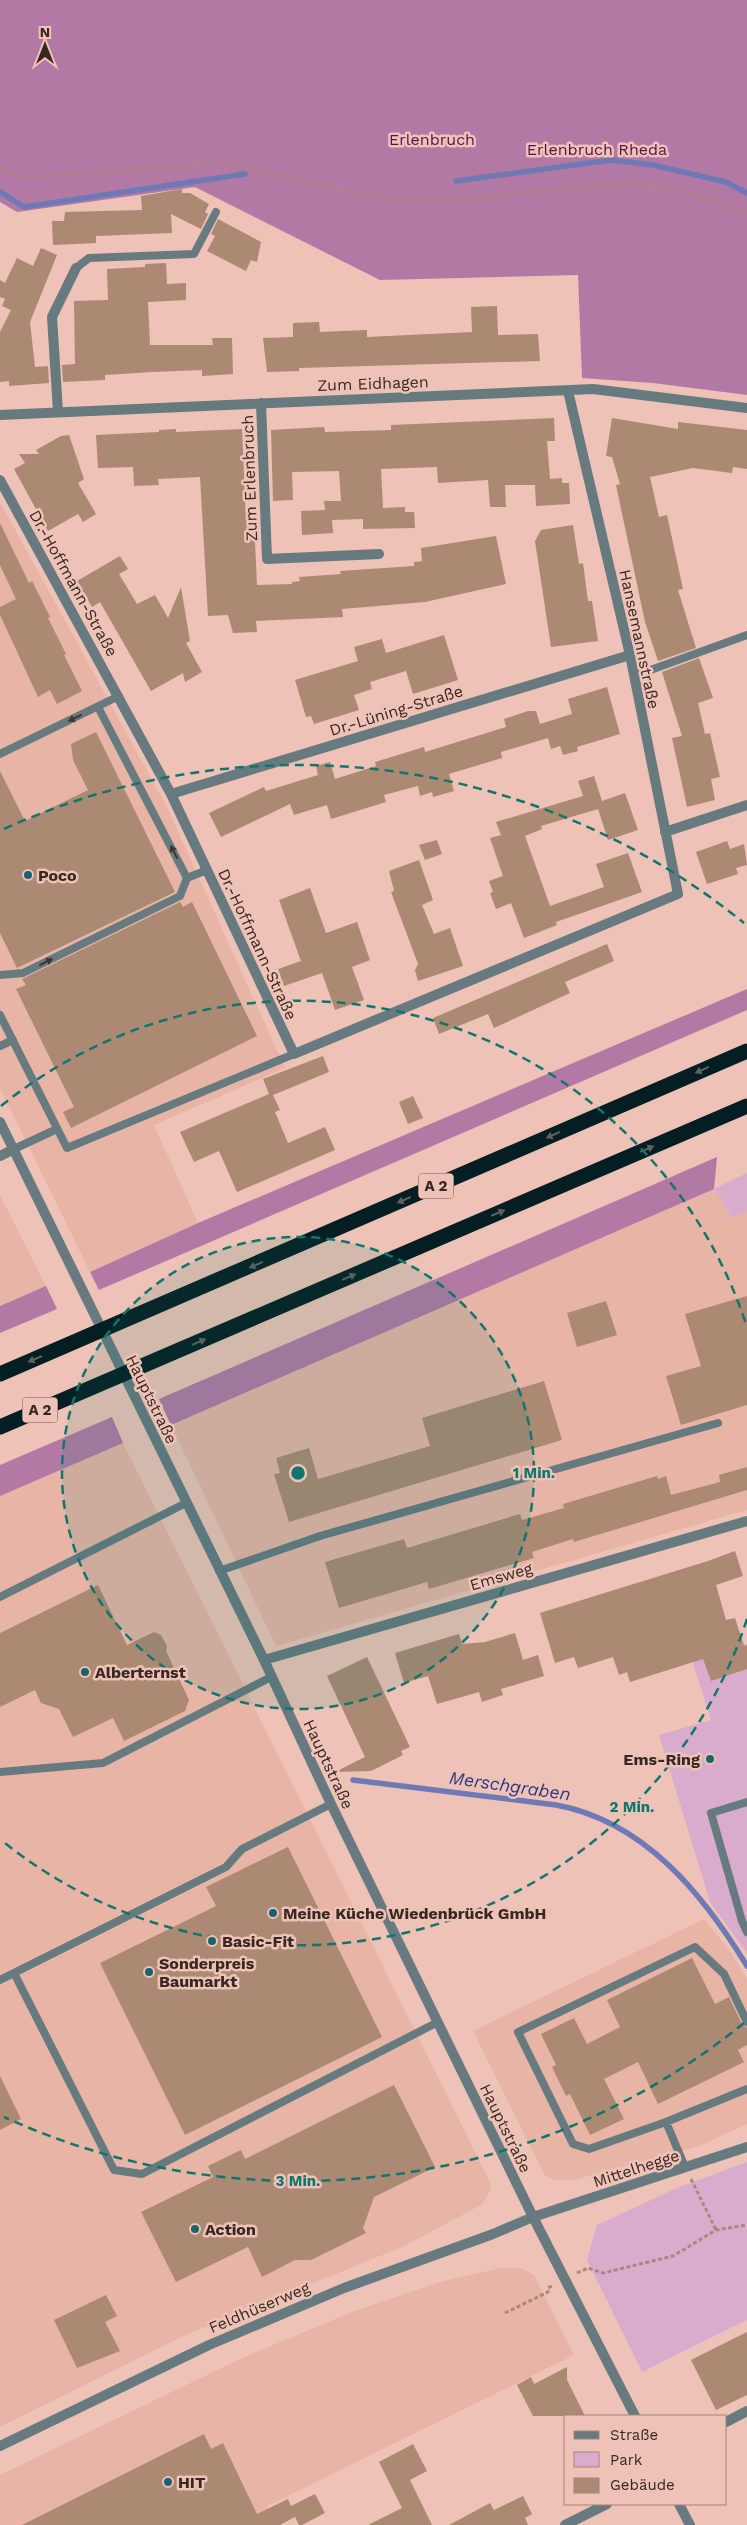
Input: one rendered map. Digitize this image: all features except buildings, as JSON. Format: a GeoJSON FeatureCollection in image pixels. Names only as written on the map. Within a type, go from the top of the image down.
{"type":"FeatureCollection","features":[{"type":"Feature","properties":{"kind":"highway","name":"A 2"},"geometry":{"type":"LineString","coordinates":[[0,1374],[747,1050]]}},
{"type":"Feature","properties":{"kind":"highway","name":"A 2"},"geometry":{"type":"LineString","coordinates":[[0,1427],[747,1106]]}},
{"type":"Feature","properties":{"kind":"street"},"geometry":{"type":"LineString","coordinates":[[58,412],[52,317],[76,268]]}},
{"type":"Feature","properties":{"kind":"street","name":"Zum Eidhagen"},"geometry":{"type":"LineString","coordinates":[[0,415],[593,389],[747,408]]}},
{"type":"Feature","properties":{"kind":"street","name":"Hansemannstraße"},"geometry":{"type":"LineString","coordinates":[[294,1054],[678,894],[630,655],[568,391]]}},
{"type":"Feature","properties":{"kind":"street","name":"Zum Erlenbruch"},"geometry":{"type":"LineString","coordinates":[[261,403],[267,559],[379,554]]}},
{"type":"Feature","properties":{"kind":"street","name":"Dr.-Hoffmann-Straße"},"geometry":{"type":"LineString","coordinates":[[0,480],[171,794],[294,1054]]}},
{"type":"Feature","properties":{"kind":"street","name":"Dr.-Lüning-Straße"},"geometry":{"type":"LineString","coordinates":[[171,794],[630,655]]}},
{"type":"Feature","properties":{"kind":"street"},"geometry":{"type":"LineString","coordinates":[[665,832],[747,805]]}},
{"type":"Feature","properties":{"kind":"street","name":"Hauptstraße"},"geometry":{"type":"LineString","coordinates":[[0,1122],[264,1660],[331,1804],[533,2217],[634,2415]]}},
{"type":"Feature","properties":{"kind":"street"},"geometry":{"type":"LineString","coordinates":[[0,1156],[14,1149]]}},
{"type":"Feature","properties":{"kind":"street","name":"Emsweg"},"geometry":{"type":"LineString","coordinates":[[264,1660],[747,1521]]}},
{"type":"Feature","properties":{"kind":"street","name":"Mittelhegge"},"geometry":{"type":"LineString","coordinates":[[533,2217],[747,2147]]}},
{"type":"Feature","properties":{"kind":"street","name":"Feldhüserweg"},"geometry":{"type":"LineString","coordinates":[[1,2442],[209,2345],[344,2288],[493,2234],[533,2217]]}},
{"type":"Feature","properties":{"kind":"street"},"geometry":{"type":"LineString","coordinates":[[727,2421],[747,2411]]}},
{"type":"Feature","properties":{"kind":"street"},"geometry":{"type":"LineString","coordinates":[[564,2525],[605,2505]]}},
{"type":"Feature","properties":{"kind":"street"},"geometry":{"type":"LineString","coordinates":[[680,2505],[690,2525]]}},
{"type":"Feature","properties":{"kind":"lane"},"geometry":{"type":"LineString","coordinates":[[76,268],[88,258],[194,254],[216,212]]}},
{"type":"Feature","properties":{"kind":"lane"},"geometry":{"type":"LineString","coordinates":[[634,676],[747,635]]}},
{"type":"Feature","properties":{"kind":"lane"},"geometry":{"type":"LineString","coordinates":[[0,754],[119,696]]}},
{"type":"Feature","properties":{"kind":"lane"},"geometry":{"type":"LineString","coordinates":[[98,707],[187,878]]}},
{"type":"Feature","properties":{"kind":"lane"},"geometry":{"type":"LineString","coordinates":[[0,975],[23,973],[180,896],[187,878],[207,870]]}},
{"type":"Feature","properties":{"kind":"lane"},"geometry":{"type":"LineString","coordinates":[[0,1015],[67,1148],[294,1054]]}},
{"type":"Feature","properties":{"kind":"lane"},"geometry":{"type":"LineString","coordinates":[[0,1046],[12,1040]]}},
{"type":"Feature","properties":{"kind":"lane"},"geometry":{"type":"LineString","coordinates":[[14,1149],[57,1129]]}},
{"type":"Feature","properties":{"kind":"lane"},"geometry":{"type":"LineString","coordinates":[[219,1571],[320,1536],[718,1423]]}},
{"type":"Feature","properties":{"kind":"lane"},"geometry":{"type":"LineString","coordinates":[[0,1597],[186,1503]]}},
{"type":"Feature","properties":{"kind":"lane"},"geometry":{"type":"LineString","coordinates":[[0,1772],[103,1763],[272,1677]]}},
{"type":"Feature","properties":{"kind":"lane"},"geometry":{"type":"LineString","coordinates":[[747,1802],[711,1813],[742,1921],[747,1932]]}},
{"type":"Feature","properties":{"kind":"lane"},"geometry":{"type":"LineString","coordinates":[[0,1980],[226,1867],[242,1848],[331,1804]]}},
{"type":"Feature","properties":{"kind":"lane"},"geometry":{"type":"LineString","coordinates":[[747,2022],[724,1974],[695,1947],[518,2032],[573,2144],[588,2149],[666,2122],[747,2089]]}},
{"type":"Feature","properties":{"kind":"lane"},"geometry":{"type":"LineString","coordinates":[[14,1973],[114,2170],[142,2174],[438,2022]]}},
{"type":"Feature","properties":{"kind":"lane"},"geometry":{"type":"LineString","coordinates":[[666,2122],[685,2167]]}},
{"type":"Feature","properties":{"kind":"path"},"geometry":{"type":"LineString","coordinates":[[0,169],[22,178],[231,163],[366,196],[412,201],[457,200],[594,184],[640,185],[693,194],[747,215]]}},
{"type":"Feature","properties":{"kind":"path"},"geometry":{"type":"LineString","coordinates":[[685,2167],[716,2230]]}},
{"type":"Feature","properties":{"kind":"path"},"geometry":{"type":"LineString","coordinates":[[505,2314],[548,2292],[548,2288],[588,2268],[603,2274],[674,2256],[716,2230],[747,2225]]}},
{"type":"Feature","properties":{"kind":"shaded area"},"geometry":{"type":"Polygon","coordinates":[[[0,502],[166,805],[285,1068],[154,1125],[198,1223],[90,1272],[0,1088],[0,502]]]}},
{"type":"Feature","properties":{"kind":"shaded area"},"geometry":{"type":"Polygon","coordinates":[[[714,1189],[732,1218],[747,1211],[747,1510],[276,1646],[171,1425],[714,1189]]]}},
{"type":"Feature","properties":{"kind":"shaded area"},"geometry":{"type":"Polygon","coordinates":[[[0,1195],[46,1286],[0,1306],[0,1195]]]}},
{"type":"Feature","properties":{"kind":"shaded area"},"geometry":{"type":"Polygon","coordinates":[[[123,1443],[491,2184],[488,2196],[481,2205],[402,2247],[183,2336],[0,2427],[0,1496],[123,1443]]]}},
{"type":"Feature","properties":{"kind":"shaded area"},"geometry":{"type":"Polygon","coordinates":[[[704,1919],[730,1951],[747,1979],[747,2124],[699,2146],[574,2180],[553,2180],[544,2174],[473,2031],[704,1919]]]}},
{"type":"Feature","properties":{"kind":"shaded area"},"geometry":{"type":"Polygon","coordinates":[[[501,2268],[521,2268],[534,2275],[574,2355],[267,2506],[277,2525],[0,2525],[0,2475],[238,2360],[354,2311],[443,2281],[501,2268]]]}},
{"type":"Feature","properties":{"kind":"green space","name":"Erlenbruch"},"geometry":{"type":"Polygon","coordinates":[[[0,0],[747,0],[747,395],[653,383],[582,378],[578,275],[380,280],[195,187],[17,212],[0,202],[0,0]]]}},
{"type":"Feature","properties":{"kind":"green space"},"geometry":{"type":"Polygon","coordinates":[[[747,989],[747,1010],[99,1290],[90,1272],[198,1223],[747,989]]]}},
{"type":"Feature","properties":{"kind":"green space"},"geometry":{"type":"Polygon","coordinates":[[[717,1157],[714,1189],[171,1425],[159,1399],[717,1157]]]}},
{"type":"Feature","properties":{"kind":"green space"},"geometry":{"type":"Polygon","coordinates":[[[747,1173],[747,1211],[732,1218],[714,1189],[747,1173]]]}},
{"type":"Feature","properties":{"kind":"green space"},"geometry":{"type":"Polygon","coordinates":[[[46,1286],[57,1309],[0,1333],[0,1306],[46,1286]]]}},
{"type":"Feature","properties":{"kind":"green space"},"geometry":{"type":"Polygon","coordinates":[[[112,1417],[123,1443],[0,1496],[0,1465],[112,1417]]]}},
{"type":"Feature","properties":{"kind":"green space"},"geometry":{"type":"Polygon","coordinates":[[[741,1634],[744,1644],[747,1644],[747,1953],[710,1902],[659,1735],[711,1720],[689,1651],[741,1634]]]}},
{"type":"Feature","properties":{"kind":"green space"},"geometry":{"type":"Polygon","coordinates":[[[747,2162],[747,2320],[642,2372],[587,2260],[597,2225],[677,2188],[747,2162]]]}},
{"type":"Feature","properties":{"kind":"waterway"},"geometry":{"type":"LineString","coordinates":[[456,181],[611,160],[653,165],[726,182],[747,193]]}},
{"type":"Feature","properties":{"kind":"waterway"},"geometry":{"type":"LineString","coordinates":[[0,192],[24,207],[245,174]]}},
{"type":"Feature","properties":{"kind":"waterway","name":"Merschgraben"},"geometry":{"type":"LineString","coordinates":[[353,1780],[556,1805],[588,1814],[617,1827],[644,1844],[668,1864],[711,1913],[747,1966]]}},
{"type":"Feature","properties":{"kind":"place","name":"Poco"},"geometry":{"type":"Point","coordinates":[28,875]}},
{"type":"Feature","properties":{"kind":"place","name":"Alberternst"},"geometry":{"type":"Point","coordinates":[85,1672]}},
{"type":"Feature","properties":{"kind":"place","name":"Ems-Ring"},"geometry":{"type":"Point","coordinates":[710,1759]}},
{"type":"Feature","properties":{"kind":"place","name":"Meine Küche Wiedenbrück GmbH"},"geometry":{"type":"Point","coordinates":[273,1913]}},
{"type":"Feature","properties":{"kind":"place","name":"Basic-Fit"},"geometry":{"type":"Point","coordinates":[212,1941]}},
{"type":"Feature","properties":{"kind":"place","name":"Sonderpreis Baumarkt"},"geometry":{"type":"Point","coordinates":[149,1972]}},
{"type":"Feature","properties":{"kind":"place","name":"Action"},"geometry":{"type":"Point","coordinates":[195,2229]}},
{"type":"Feature","properties":{"kind":"place","name":"HIT"},"geometry":{"type":"Point","coordinates":[168,2482]}},
{"type":"Feature","properties":{"kind":"park label","name":"Erlenbruch Rheda"},"geometry":{"type":"Point","coordinates":[597,149]}}]}
